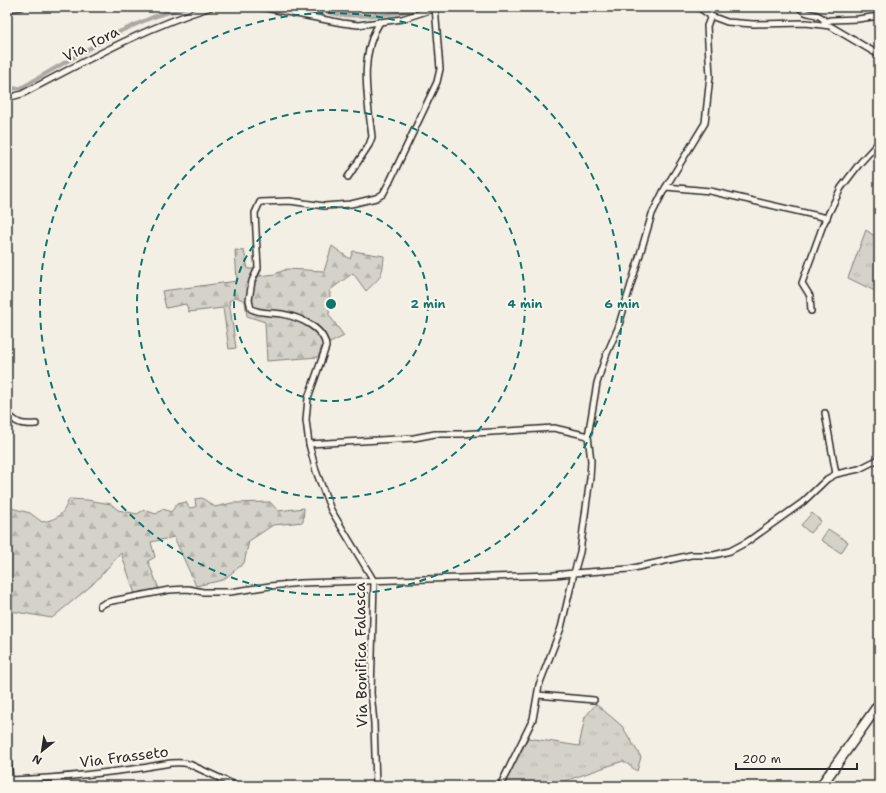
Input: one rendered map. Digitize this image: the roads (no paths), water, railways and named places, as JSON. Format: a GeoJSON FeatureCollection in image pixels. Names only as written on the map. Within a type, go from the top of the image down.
{"type":"FeatureCollection","features":[{"type":"Feature","properties":{"kind":"highway"},"geometry":{"type":"LineString","coordinates":[[821,786],[879,704]]}},
{"type":"Feature","properties":{"kind":"street"},"geometry":{"type":"LineString","coordinates":[[7,9],[21,7]]}},
{"type":"Feature","properties":{"kind":"street","name":"Via Tora"},"geometry":{"type":"LineString","coordinates":[[7,98],[22,94],[146,30],[211,7]]}},
{"type":"Feature","properties":{"kind":"street"},"geometry":{"type":"LineString","coordinates":[[261,7],[358,25],[402,19],[436,8]]}},
{"type":"Feature","properties":{"kind":"street"},"geometry":{"type":"LineString","coordinates":[[354,7],[376,7]]}},
{"type":"Feature","properties":{"kind":"street"},"geometry":{"type":"LineString","coordinates":[[698,7],[711,16],[727,22],[824,24],[830,26],[879,55]]}},
{"type":"Feature","properties":{"kind":"street"},"geometry":{"type":"LineString","coordinates":[[799,7],[806,13],[817,14],[824,20],[824,24]]}},
{"type":"Feature","properties":{"kind":"street","name":"Via Bonifica Falasca"},"geometry":{"type":"LineString","coordinates":[[376,786],[374,724],[371,692],[374,581],[331,510],[316,471],[308,444],[306,420],[308,398],[326,347],[325,340],[320,332],[298,319],[282,314],[258,313],[251,309],[249,300],[252,281],[258,268],[255,213],[260,202],[290,201],[324,206],[351,204],[376,198],[383,194],[437,82],[440,69],[436,8]]}},
{"type":"Feature","properties":{"kind":"street"},"geometry":{"type":"LineString","coordinates":[[500,786],[533,719],[539,685],[561,628],[580,552],[590,478],[591,461],[588,436],[597,382],[605,358],[618,328],[652,214],[666,187],[704,123],[710,76],[707,26],[711,16]]}},
{"type":"Feature","properties":{"kind":"street"},"geometry":{"type":"LineString","coordinates":[[824,24],[831,20],[858,19],[879,16]]}},
{"type":"Feature","properties":{"kind":"street"},"geometry":{"type":"LineString","coordinates":[[348,178],[369,145],[372,137],[366,70],[372,38],[380,22]]}},
{"type":"Feature","properties":{"kind":"street"},"geometry":{"type":"LineString","coordinates":[[811,311],[810,296],[802,283],[818,239],[845,181],[879,142]]}},
{"type":"Feature","properties":{"kind":"street"},"geometry":{"type":"LineString","coordinates":[[666,187],[710,191],[827,218]]}},
{"type":"Feature","properties":{"kind":"street"},"geometry":{"type":"LineString","coordinates":[[7,413],[16,422],[24,425],[36,424]]}},
{"type":"Feature","properties":{"kind":"street"},"geometry":{"type":"LineString","coordinates":[[825,413],[836,474]]}},
{"type":"Feature","properties":{"kind":"street"},"geometry":{"type":"LineString","coordinates":[[308,444],[414,438],[435,434],[461,434],[554,428],[588,436]]}},
{"type":"Feature","properties":{"kind":"street"},"geometry":{"type":"LineString","coordinates":[[100,606],[112,600],[175,590],[188,589],[203,592],[230,592],[301,583],[554,575],[629,568],[691,555],[722,554],[747,542],[803,502],[821,484],[836,474],[860,469],[879,459]]}},
{"type":"Feature","properties":{"kind":"street"},"geometry":{"type":"LineString","coordinates":[[538,695],[594,700]]}},
{"type":"Feature","properties":{"kind":"street","name":"Via Frasseto"},"geometry":{"type":"LineString","coordinates":[[7,748],[8,780],[74,775],[181,762],[189,764],[237,786]]}},
{"type":"Feature","properties":{"kind":"waterway"},"geometry":{"type":"LineString","coordinates":[[7,89],[21,88],[121,31],[153,17],[186,7]]}},
{"type":"Feature","properties":{"kind":"waterway"},"geometry":{"type":"LineString","coordinates":[[309,7],[326,12],[351,16],[392,14],[420,7]]}}]}
